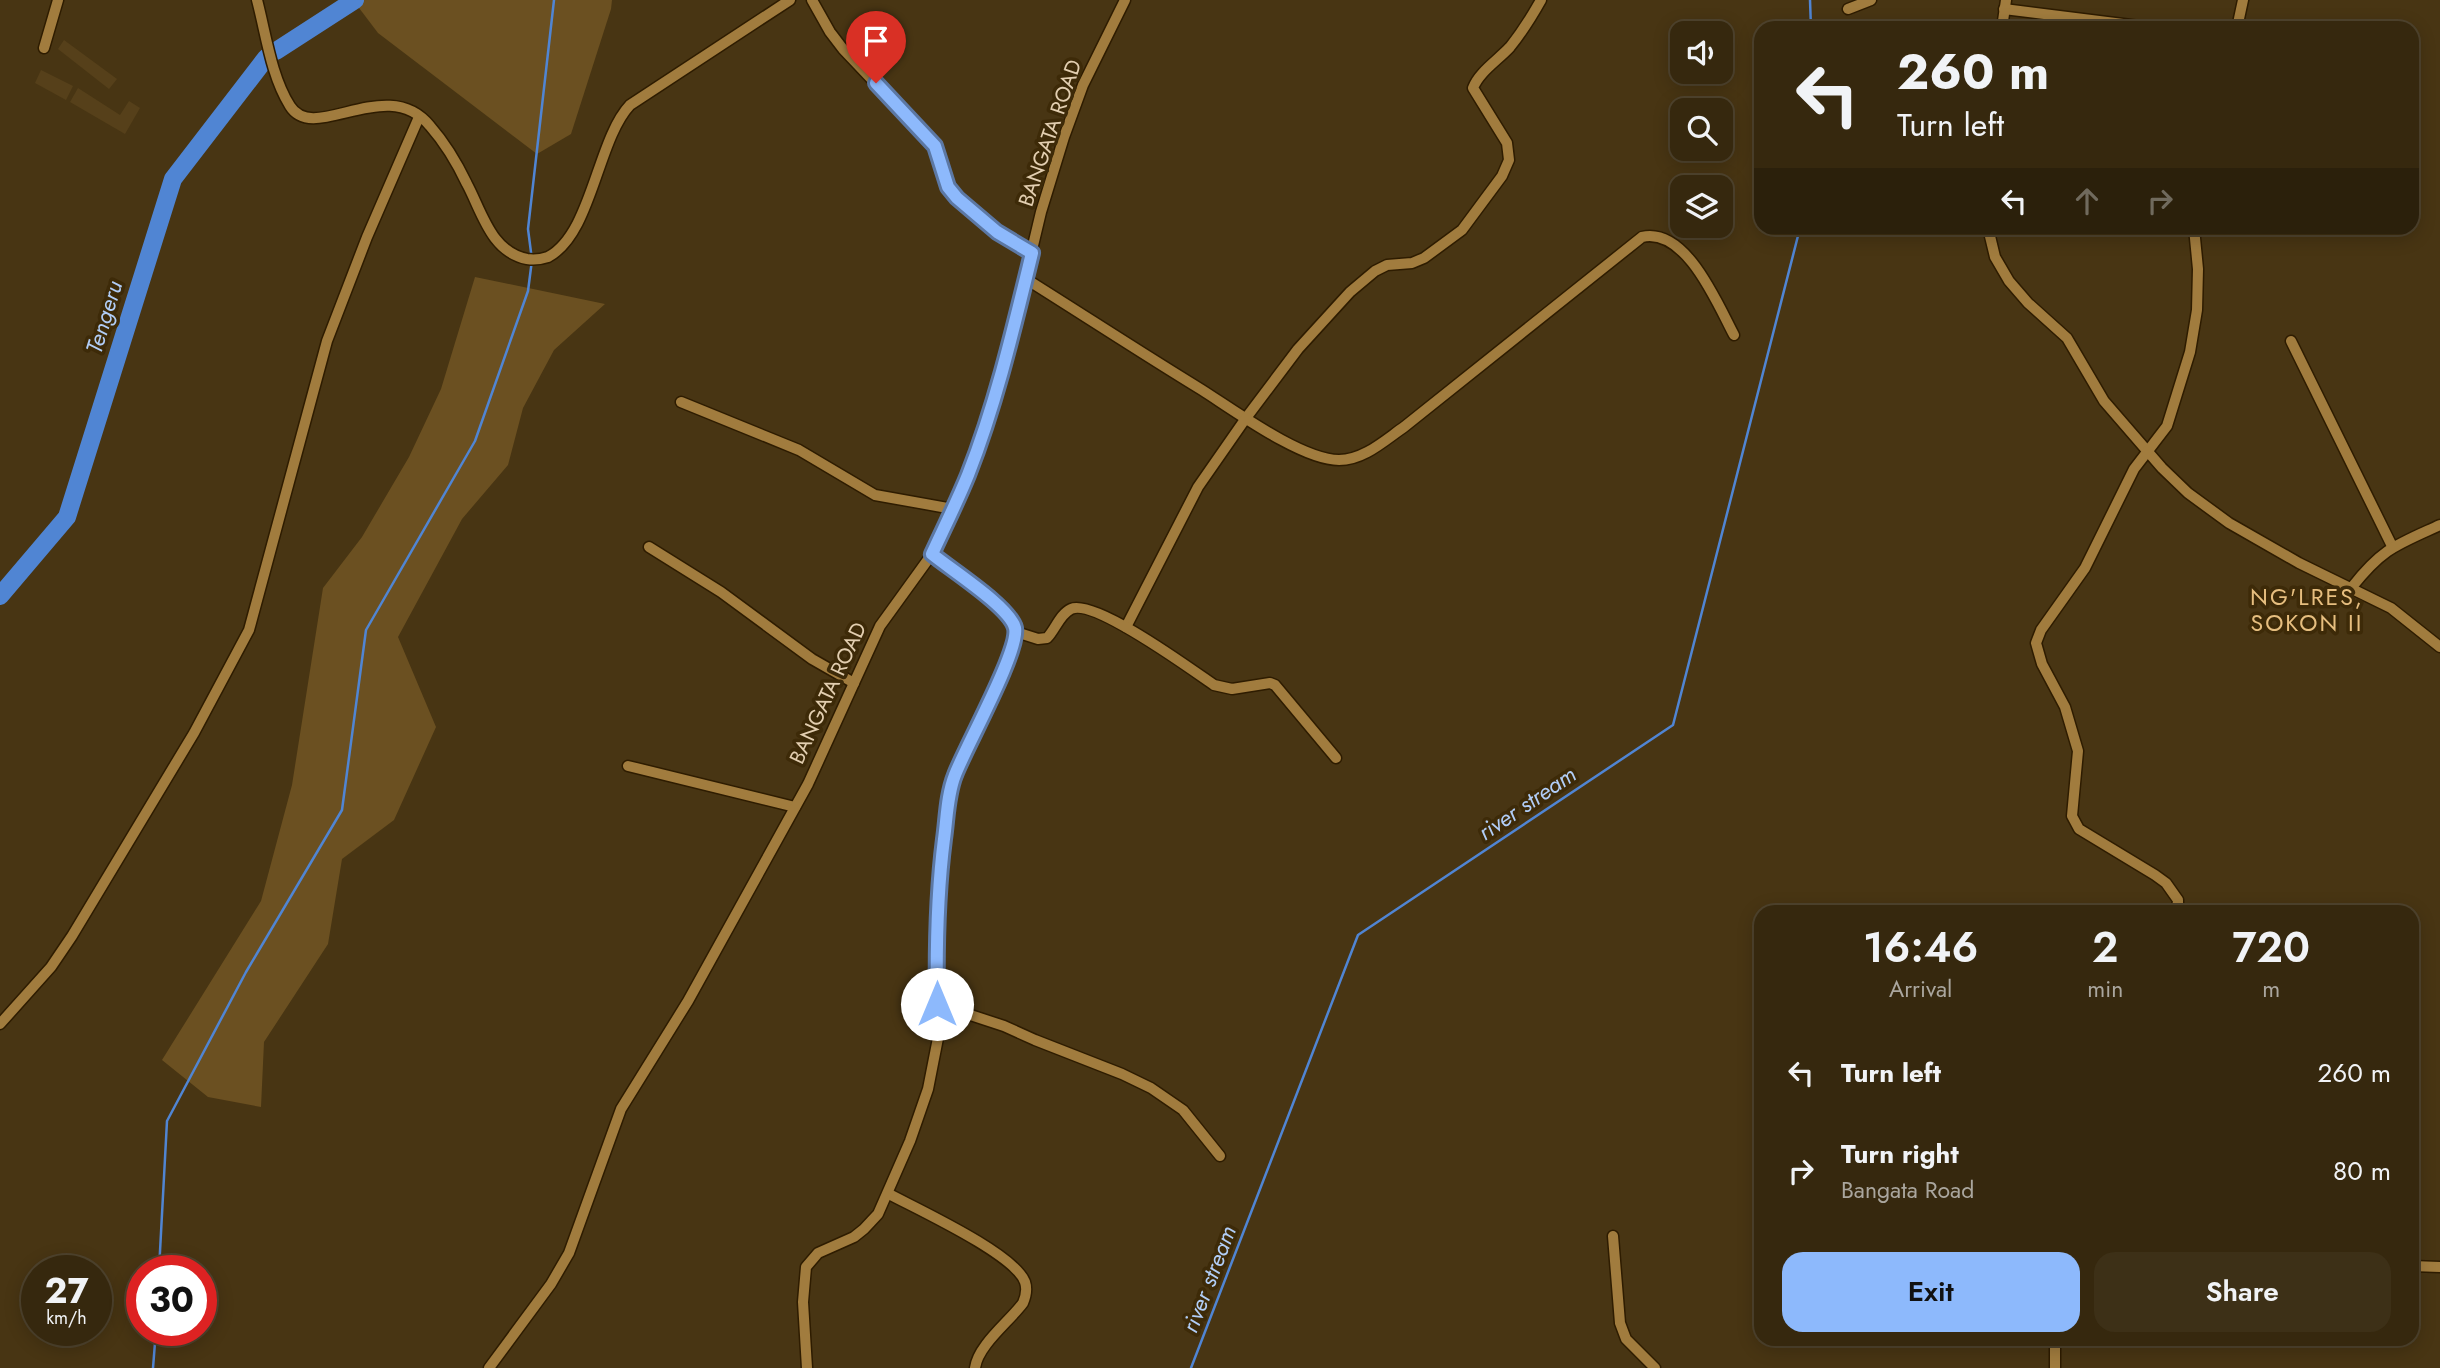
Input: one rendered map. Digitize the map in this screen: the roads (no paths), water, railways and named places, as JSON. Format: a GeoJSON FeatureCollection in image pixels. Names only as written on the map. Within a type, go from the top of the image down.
{"type":"FeatureCollection","features":[{"type":"Feature","properties":{"kind":"street"},"geometry":{"type":"LineString","coordinates":[[44,48],[58,0]]}},
{"type":"Feature","properties":{"kind":"street"},"geometry":{"type":"LineString","coordinates":[[257,0],[280,84],[291,108],[297,114],[316,119],[390,104],[405,106],[427,122],[441,138],[496,240],[510,253],[531,260],[547,257],[563,244],[573,230],[621,114],[629,105],[790,0]]}},
{"type":"Feature","properties":{"kind":"street"},"geometry":{"type":"LineString","coordinates":[[812,0],[843,49],[935,146],[948,187],[957,198],[997,232],[1032,253]]}},
{"type":"Feature","properties":{"kind":"street","name":"BANGATA ROAD"},"geometry":{"type":"LineString","coordinates":[[489,1368],[544,1293],[569,1253],[621,1110],[688,1001],[795,807],[819,761],[880,626],[932,554],[953,509],[987,419],[1026,279],[1041,212],[1074,108],[1125,0]]}},
{"type":"Feature","properties":{"kind":"street"},"geometry":{"type":"LineString","coordinates":[[1126,627],[1198,488],[1298,349],[1350,292],[1375,271],[1387,265],[1412,263],[1439,249],[1462,230],[1502,176],[1509,160],[1507,143],[1475,94],[1474,84],[1524,29],[1541,0]]}},
{"type":"Feature","properties":{"kind":"street"},"geometry":{"type":"LineString","coordinates":[[1848,9],[1871,0]]}},
{"type":"Feature","properties":{"kind":"street"},"geometry":{"type":"LineString","coordinates":[[2238,21],[2243,0]]}},
{"type":"Feature","properties":{"kind":"street"},"geometry":{"type":"LineString","coordinates":[[2005,5],[2109,21]]}},
{"type":"Feature","properties":{"kind":"street"},"geometry":{"type":"LineString","coordinates":[[0,1024],[51,967],[72,936],[194,733],[249,630],[327,341],[371,227],[419,117]]}},
{"type":"Feature","properties":{"kind":"street"},"geometry":{"type":"LineString","coordinates":[[1026,279],[1246,418],[1311,454],[1336,461],[1350,460],[1367,453],[1404,427],[1642,237],[1652,235],[1670,241],[1684,252],[1734,335]]}},
{"type":"Feature","properties":{"kind":"street"},"geometry":{"type":"LineString","coordinates":[[1990,235],[1995,257],[2009,281],[2028,303],[2067,338],[2104,401],[2146,452],[2188,493],[2230,523],[2299,563],[2391,608],[2440,647]]}},
{"type":"Feature","properties":{"kind":"street"},"geometry":{"type":"LineString","coordinates":[[2176,905],[2178,900],[2155,875],[2079,829],[2074,823],[2072,816],[2078,751],[2065,708],[2036,648],[2041,630],[2085,568],[2125,486],[2146,452],[2167,426],[2192,343],[2197,310],[2198,269],[2195,235]]}},
{"type":"Feature","properties":{"kind":"street"},"geometry":{"type":"LineString","coordinates":[[2291,341],[2392,546]]}},
{"type":"Feature","properties":{"kind":"street"},"geometry":{"type":"LineString","coordinates":[[681,402],[799,450],[875,495],[953,509]]}},
{"type":"Feature","properties":{"kind":"street"},"geometry":{"type":"LineString","coordinates":[[2352,587],[2380,555],[2392,546],[2440,526]]}},
{"type":"Feature","properties":{"kind":"street"},"geometry":{"type":"LineString","coordinates":[[649,547],[721,592],[812,659],[854,683]]}},
{"type":"Feature","properties":{"kind":"street"},"geometry":{"type":"LineString","coordinates":[[807,1368],[803,1302],[806,1266],[818,1253],[854,1237],[878,1214],[928,1089],[939,1033],[938,896],[951,786],[1001,675],[1016,632],[1000,607],[932,554]]}},
{"type":"Feature","properties":{"kind":"street"},"geometry":{"type":"LineString","coordinates":[[1016,632],[1038,639],[1046,638],[1065,614],[1077,607],[1105,615],[1214,685],[1232,689],[1270,683],[1275,685],[1336,758]]}},
{"type":"Feature","properties":{"kind":"street"},"geometry":{"type":"LineString","coordinates":[[628,766],[795,807]]}},
{"type":"Feature","properties":{"kind":"street"},"geometry":{"type":"LineString","coordinates":[[937,1004],[1004,1026],[1151,1088],[1183,1110],[1220,1156]]}},
{"type":"Feature","properties":{"kind":"street"},"geometry":{"type":"LineString","coordinates":[[888,1194],[999,1254],[1017,1269],[1025,1282],[1023,1303],[985,1347],[975,1368]]}},
{"type":"Feature","properties":{"kind":"street"},"geometry":{"type":"LineString","coordinates":[[1613,1236],[1620,1323],[1626,1339],[1655,1368]]}},
{"type":"Feature","properties":{"kind":"street"},"geometry":{"type":"LineString","coordinates":[[2419,1266],[2440,1267]]}},
{"type":"Feature","properties":{"kind":"street"},"geometry":{"type":"LineString","coordinates":[[2055,1346],[2055,1368]]}},
{"type":"Feature","properties":{"kind":"waterway","name":"Tengeru"},"geometry":{"type":"LineString","coordinates":[[276,51],[355,0]]}},
{"type":"Feature","properties":{"kind":"waterway"},"geometry":{"type":"LineString","coordinates":[[160,1255],[167,1121],[246,972],[342,810],[366,630],[475,441],[528,291],[532,260],[528,229],[554,0]]}},
{"type":"Feature","properties":{"kind":"waterway","name":"river stream"},"geometry":{"type":"LineString","coordinates":[[1810,0],[1811,21]]}},
{"type":"Feature","properties":{"kind":"waterway","name":"Tengeru"},"geometry":{"type":"LineString","coordinates":[[0,596],[67,517],[173,179],[266,58]]}},
{"type":"Feature","properties":{"kind":"waterway","name":"river stream"},"geometry":{"type":"LineString","coordinates":[[1191,1368],[1358,935],[1673,725],[1798,235]]}},
{"type":"Feature","properties":{"kind":"waterway"},"geometry":{"type":"LineString","coordinates":[[153,1368],[155,1346]]}},
{"type":"Feature","properties":{"kind":"district","name":"NG'LRES, SOKON II"},"geometry":{"type":"Point","coordinates":[2307,610]}}]}
